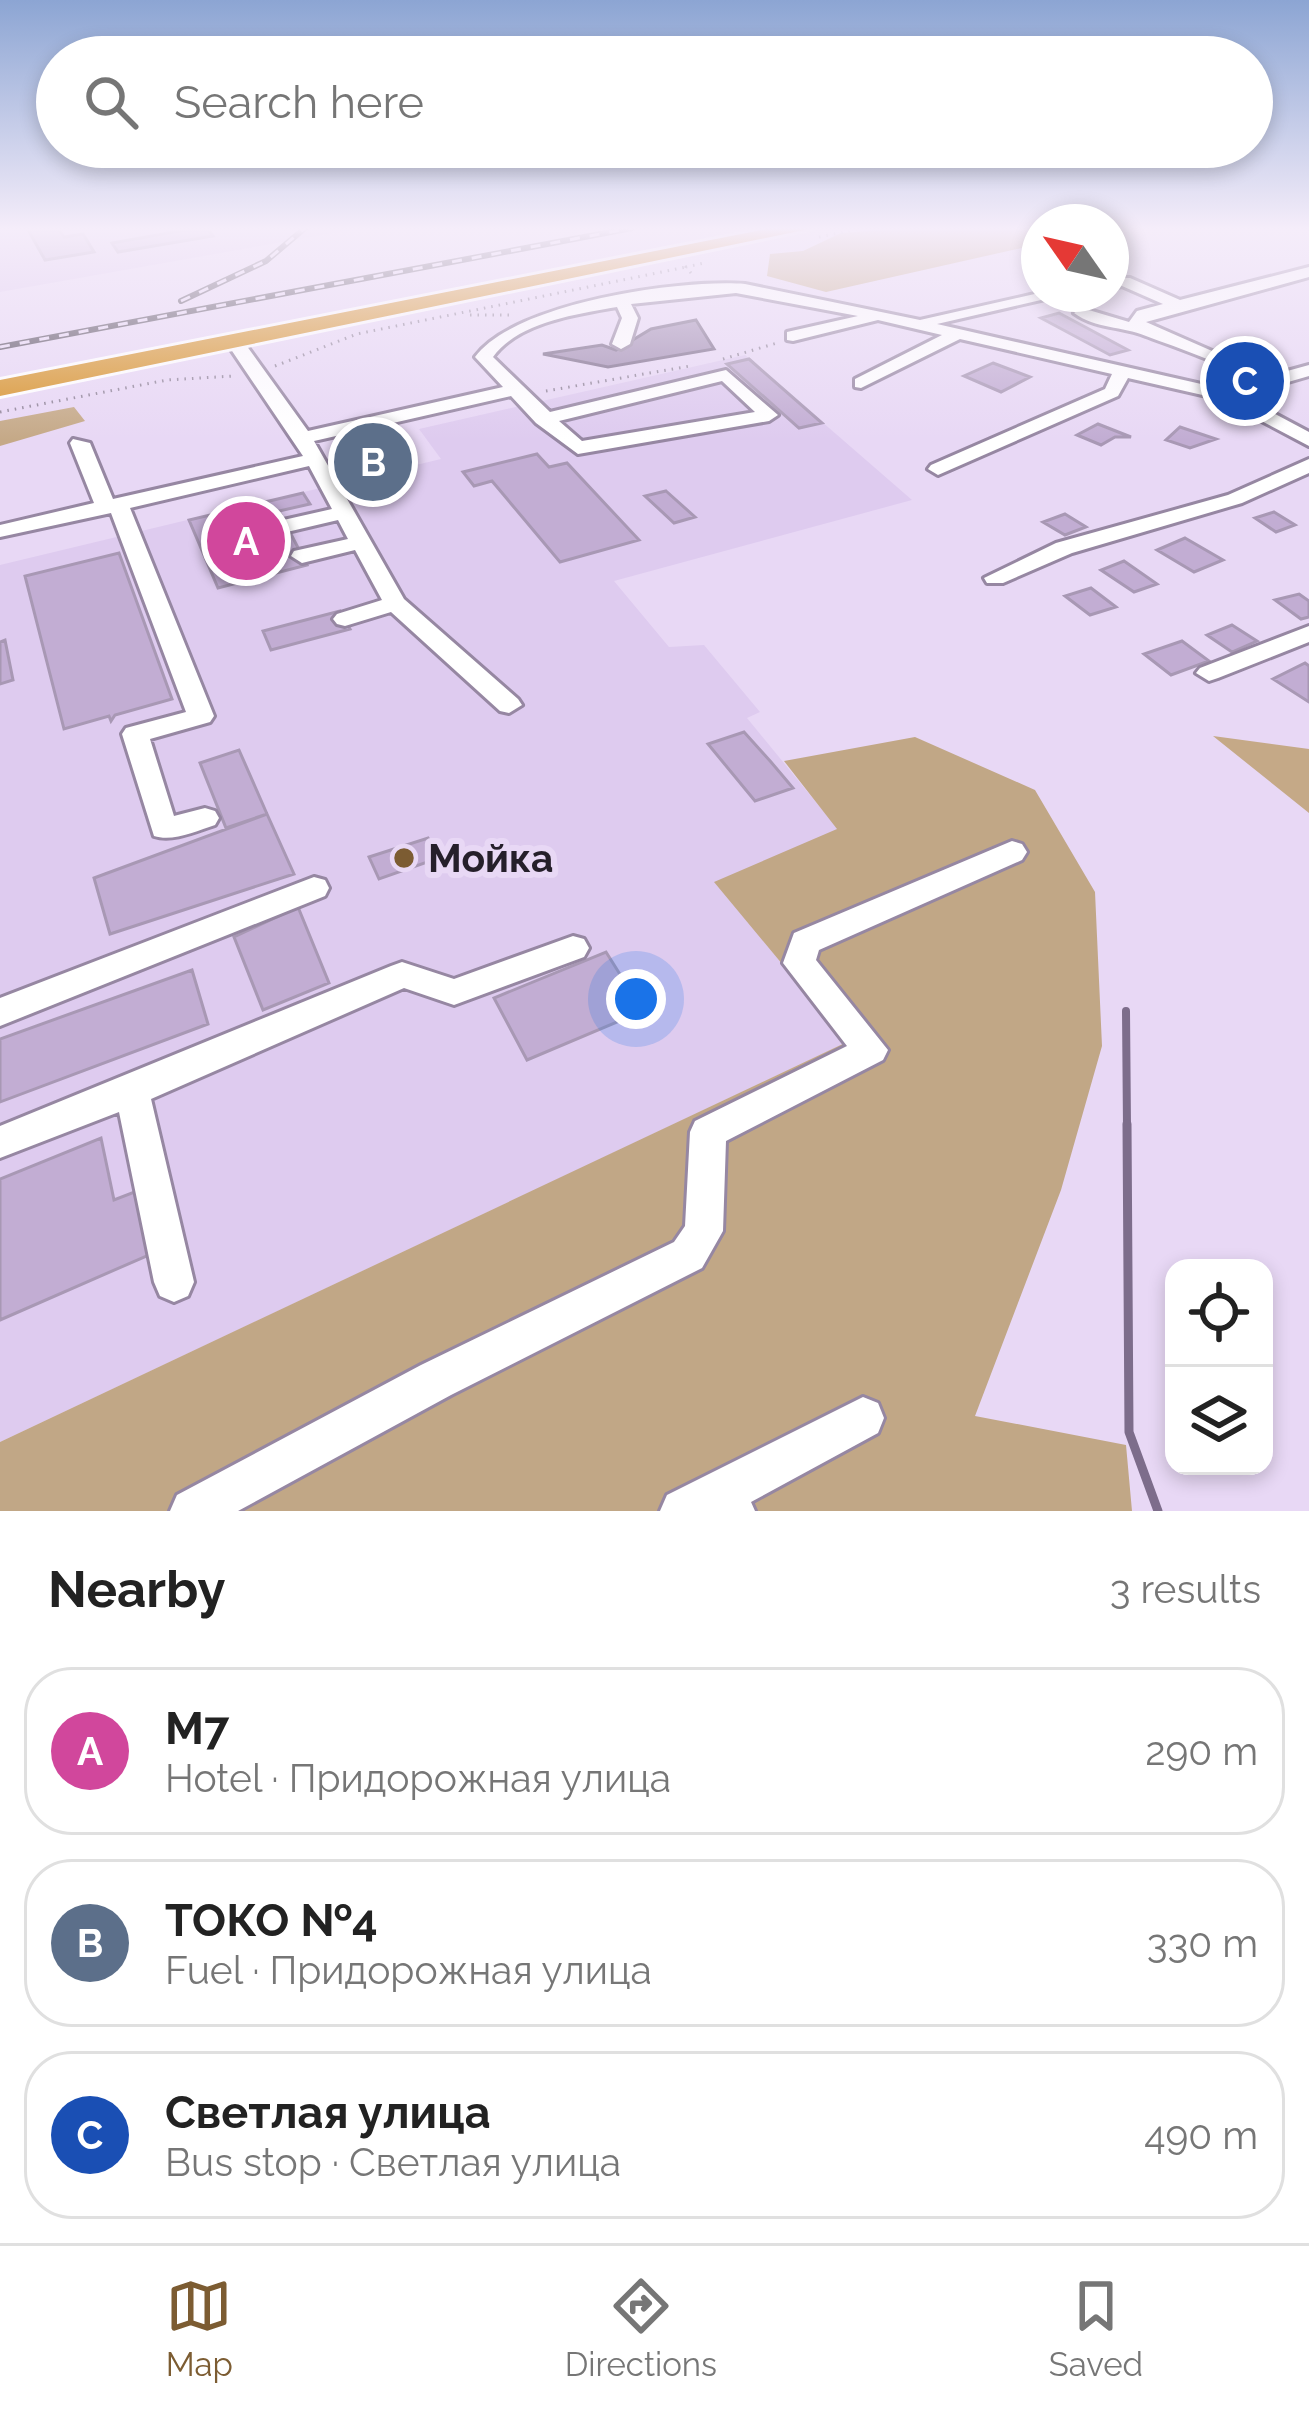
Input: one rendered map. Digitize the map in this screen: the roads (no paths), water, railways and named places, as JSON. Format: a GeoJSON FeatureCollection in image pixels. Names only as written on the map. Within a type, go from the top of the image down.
{"type":"FeatureCollection","features":[{"type":"Feature","properties":{"kind":"highway"},"geometry":{"type":"LineString","coordinates":[[0,388],[184,352],[250,362],[288,332],[465,299]]}},
{"type":"Feature","properties":{"kind":"street"},"geometry":{"type":"LineString","coordinates":[[543,418],[726,375],[769,415],[578,448],[543,418],[489,365],[486,346],[507,331],[546,318],[649,299]]}},
{"type":"Feature","properties":{"kind":"street"},"geometry":{"type":"LineString","coordinates":[[787,299],[916,323],[1226,395],[1309,440]]}},
{"type":"Feature","properties":{"kind":"street"},"geometry":{"type":"LineString","coordinates":[[1163,299],[1178,305]]}},
{"type":"Feature","properties":{"kind":"street"},"geometry":{"type":"LineString","coordinates":[[1204,299],[1143,314],[1136,323],[1182,349],[1236,363],[1267,382]]}},
{"type":"Feature","properties":{"kind":"street"},"geometry":{"type":"LineString","coordinates":[[916,323],[1021,302]]}},
{"type":"Feature","properties":{"kind":"street"},"geometry":{"type":"LineString","coordinates":[[621,344],[629,318],[623,303]]}},
{"type":"Feature","properties":{"kind":"street"},"geometry":{"type":"LineString","coordinates":[[1082,313],[1115,326],[1145,329]]}},
{"type":"Feature","properties":{"kind":"street"},"geometry":{"type":"LineString","coordinates":[[794,336],[881,316]]}},
{"type":"Feature","properties":{"kind":"street"},"geometry":{"type":"LineString","coordinates":[[861,383],[960,333]]}},
{"type":"Feature","properties":{"kind":"street"},"geometry":{"type":"LineString","coordinates":[[938,469],[1112,392],[1132,372],[1175,362],[1182,349]]}},
{"type":"Feature","properties":{"kind":"street"},"geometry":{"type":"LineString","coordinates":[[250,362],[308,449],[395,603],[509,704]]}},
{"type":"Feature","properties":{"kind":"street"},"geometry":{"type":"LineString","coordinates":[[1226,395],[1309,370]]}},
{"type":"Feature","properties":{"kind":"street"},"geometry":{"type":"LineString","coordinates":[[0,531],[112,506],[518,392]]}},
{"type":"Feature","properties":{"kind":"street"},"geometry":{"type":"LineString","coordinates":[[80,442],[201,716],[135,734],[164,830],[205,818]]}},
{"type":"Feature","properties":{"kind":"street"},"geometry":{"type":"LineString","coordinates":[[995,578],[1064,548],[1235,499],[1309,465]]}},
{"type":"Feature","properties":{"kind":"street"},"geometry":{"type":"LineString","coordinates":[[287,526],[345,512]]}},
{"type":"Feature","properties":{"kind":"street"},"geometry":{"type":"LineString","coordinates":[[302,556],[362,542]]}},
{"type":"Feature","properties":{"kind":"street"},"geometry":{"type":"LineString","coordinates":[[345,620],[395,603]]}},
{"type":"Feature","properties":{"kind":"street"},"geometry":{"type":"LineString","coordinates":[[1209,673],[1309,633]]}},
{"type":"Feature","properties":{"kind":"street"},"geometry":{"type":"LineString","coordinates":[[193,1511],[436,1380],[688,1255],[704,1232],[707,1132],[871,1049],[799,963],[805,942],[1012,852]]}},
{"type":"Feature","properties":{"kind":"street"},"geometry":{"type":"LineString","coordinates":[[0,1012],[314,889]]}},
{"type":"Feature","properties":{"kind":"street"},"geometry":{"type":"LineString","coordinates":[[0,1142],[402,975],[454,992],[573,949]]}},
{"type":"Feature","properties":{"kind":"street"},"geometry":{"type":"LineString","coordinates":[[132,1091],[174,1282]]}},
{"type":"Feature","properties":{"kind":"street"},"geometry":{"type":"LineString","coordinates":[[683,1511],[728,1502],[863,1418]]}},
{"type":"Feature","properties":{"kind":"waterway"},"geometry":{"type":"LineString","coordinates":[[1126,1011],[1127,1127]]}},
{"type":"Feature","properties":{"kind":"waterway"},"geometry":{"type":"LineString","coordinates":[[1127,1124],[1129,1432],[1158,1511]]}},
{"type":"Feature","properties":{"kind":"railway"},"geometry":{"type":"LineString","coordinates":[[181,301],[186,299]]}},
{"type":"Feature","properties":{"kind":"railway"},"geometry":{"type":"LineString","coordinates":[[0,347],[258,299]]}},
{"type":"Feature","properties":{"kind":"place","name":"Светлая улица"},"geometry":{"type":"Point","coordinates":[1245,381]}},
{"type":"Feature","properties":{"kind":"place","name":"ТОКО №4"},"geometry":{"type":"Point","coordinates":[373,462]}},
{"type":"Feature","properties":{"kind":"place","name":"М7"},"geometry":{"type":"Point","coordinates":[246,541]}},
{"type":"Feature","properties":{"kind":"place","name":"Мойка"},"geometry":{"type":"Point","coordinates":[404,858]}}]}
